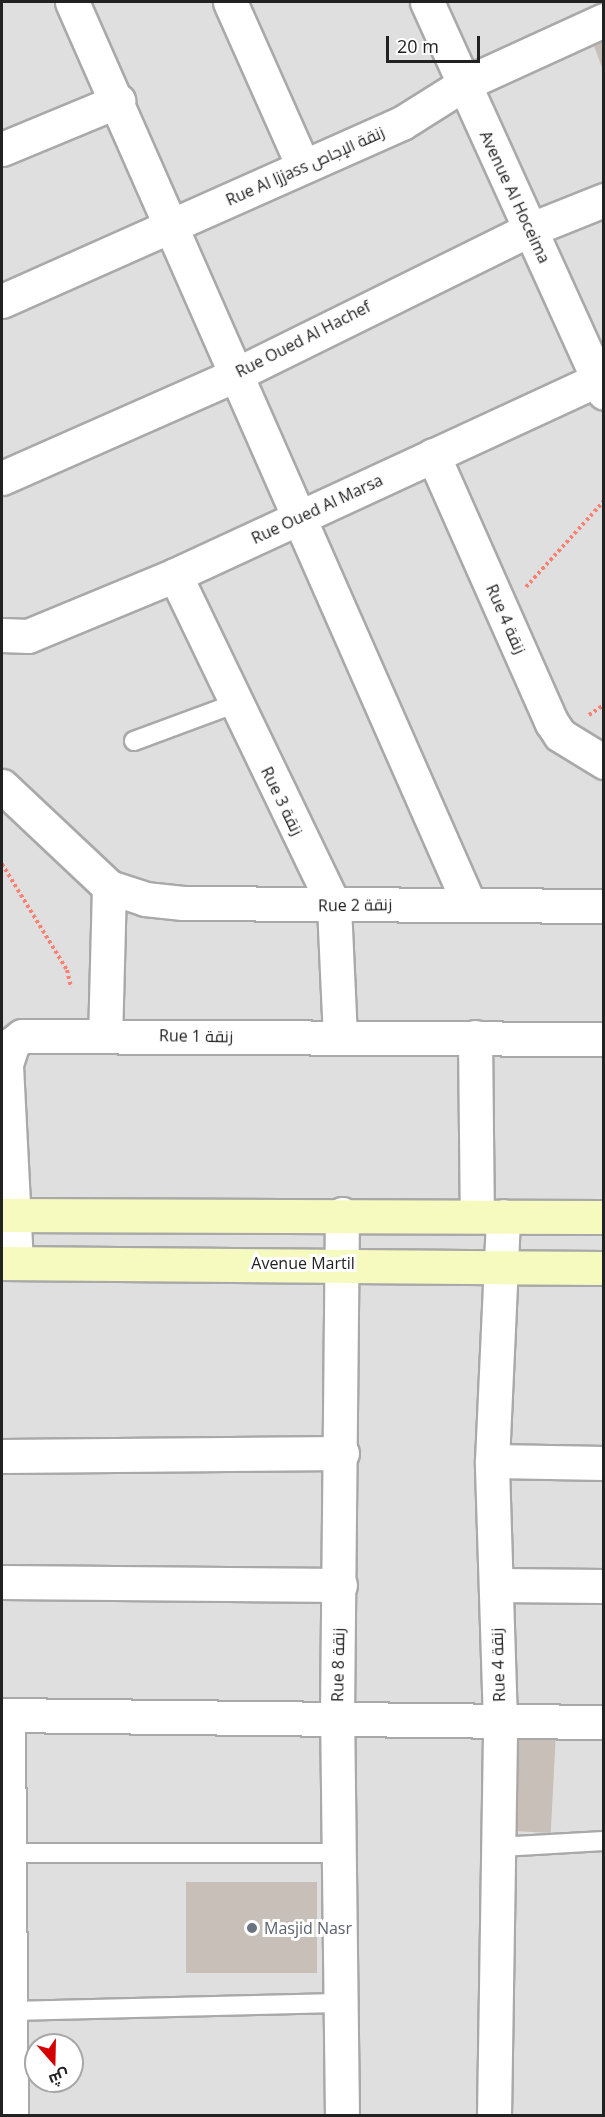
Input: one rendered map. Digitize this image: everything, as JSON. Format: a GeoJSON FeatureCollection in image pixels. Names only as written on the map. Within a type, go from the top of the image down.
{"type":"FeatureCollection","features":[{"type":"Feature","properties":{"kind":"street"},"geometry":{"type":"LineString","coordinates":[[72,2],[118,101],[170,229],[469,904]]}},
{"type":"Feature","properties":{"kind":"street"},"geometry":{"type":"LineString","coordinates":[[230,2],[302,164]]}},
{"type":"Feature","properties":{"kind":"street","name":"Avenue Al Hoceima"},"geometry":{"type":"LineString","coordinates":[[427,2],[529,230],[601,383]]}},
{"type":"Feature","properties":{"kind":"street","name":"Rue Al Ijjass زنقة الإجاص"},"geometry":{"type":"LineString","coordinates":[[2,301],[170,229],[302,164],[402,123],[464,84],[600,14]]}},
{"type":"Feature","properties":{"kind":"street"},"geometry":{"type":"LineString","coordinates":[[2,149],[118,101]]}},
{"type":"Feature","properties":{"kind":"street","name":"Rue Oued Al Hachef"},"geometry":{"type":"LineString","coordinates":[[2,478],[235,375],[529,230],[603,201]]}},
{"type":"Feature","properties":{"kind":"street","name":"Rue Oued Al Marsa"},"geometry":{"type":"LineString","coordinates":[[15,635],[175,575],[433,455],[601,383]]}},
{"type":"Feature","properties":{"kind":"street","name":"Rue 4 زنقة"},"geometry":{"type":"LineString","coordinates":[[433,455],[552,723],[560,735],[603,762]]}},
{"type":"Feature","properties":{"kind":"street","name":"Rue 3 زنقة"},"geometry":{"type":"LineString","coordinates":[[175,575],[234,704],[334,906],[340,1038]]}},
{"type":"Feature","properties":{"kind":"street"},"geometry":{"type":"LineString","coordinates":[[2,786],[110,887],[105,1035]]}},
{"type":"Feature","properties":{"kind":"street","name":"Rue 2 زنقة"},"geometry":{"type":"LineString","coordinates":[[110,887],[157,901],[334,906],[469,904],[603,906]]}},
{"type":"Feature","properties":{"kind":"street","name":"Rue 1 زنقة"},"geometry":{"type":"LineString","coordinates":[[8,1263],[9,1214],[4,1108],[6,1064],[13,1043],[28,1035],[603,1039]]}},
{"type":"Feature","properties":{"kind":"street","name":"Rue 4 زنقة"},"geometry":{"type":"LineString","coordinates":[[475,1037],[490,1215],[502,1267],[492,1461],[500,1722],[494,2115]]}},
{"type":"Feature","properties":{"kind":"street"},"geometry":{"type":"LineString","coordinates":[[9,1214],[603,1217]]}},
{"type":"Feature","properties":{"kind":"street","name":"Rue 8 زنقة"},"geometry":{"type":"LineString","coordinates":[[342,1214],[342,1453],[337,1716],[342,2115]]}},
{"type":"Feature","properties":{"kind":"street","name":"Avenue Martil"},"geometry":{"type":"LineString","coordinates":[[8,1263],[343,1263],[603,1268]]}},
{"type":"Feature","properties":{"kind":"street"},"geometry":{"type":"LineString","coordinates":[[2,1456],[342,1453]]}},
{"type":"Feature","properties":{"kind":"street"},"geometry":{"type":"LineString","coordinates":[[492,1461],[603,1463]]}},
{"type":"Feature","properties":{"kind":"street"},"geometry":{"type":"LineString","coordinates":[[2,1582],[340,1585]]}},
{"type":"Feature","properties":{"kind":"street"},"geometry":{"type":"LineString","coordinates":[[497,1585],[603,1586]]}},
{"type":"Feature","properties":{"kind":"street"},"geometry":{"type":"LineString","coordinates":[[12,2115],[5,1715],[337,1716],[500,1722],[603,1722]]}},
{"type":"Feature","properties":{"kind":"lane"},"geometry":{"type":"LineString","coordinates":[[134,741],[234,704]]}},
{"type":"Feature","properties":{"kind":"lane"},"geometry":{"type":"LineString","coordinates":[[499,1847],[603,1841]]}},
{"type":"Feature","properties":{"kind":"lane"},"geometry":{"type":"LineString","coordinates":[[9,1853],[337,1853]]}},
{"type":"Feature","properties":{"kind":"lane"},"geometry":{"type":"LineString","coordinates":[[10,2011],[339,2003]]}},
{"type":"Feature","properties":{"kind":"path"},"geometry":{"type":"LineString","coordinates":[[503,611],[603,501]]}},
{"type":"Feature","properties":{"kind":"path"},"geometry":{"type":"LineString","coordinates":[[2,864],[67,970],[68,1035]]}},
{"type":"Feature","properties":{"kind":"shaded area"},"geometry":{"type":"Polygon","coordinates":[[[2,2],[603,2],[603,2115],[2,2116],[2,2]]]}},
{"type":"Feature","properties":{"kind":"building"},"geometry":{"type":"Polygon","coordinates":[[[604,42],[604,70],[603,70],[594,46],[604,42]]]}},
{"type":"Feature","properties":{"kind":"building"},"geometry":{"type":"Polygon","coordinates":[[[514,1731],[556,1733],[551,1833],[509,1831],[514,1731]]]}},
{"type":"Feature","properties":{"kind":"building","name":"Masjid Nasr"},"geometry":{"type":"Polygon","coordinates":[[[186,1882],[317,1882],[317,1973],[186,1973],[186,1882]]]}},
{"type":"Feature","properties":{"kind":"place","name":"Masjid Nasr"},"geometry":{"type":"Point","coordinates":[252,1928]}}]}
